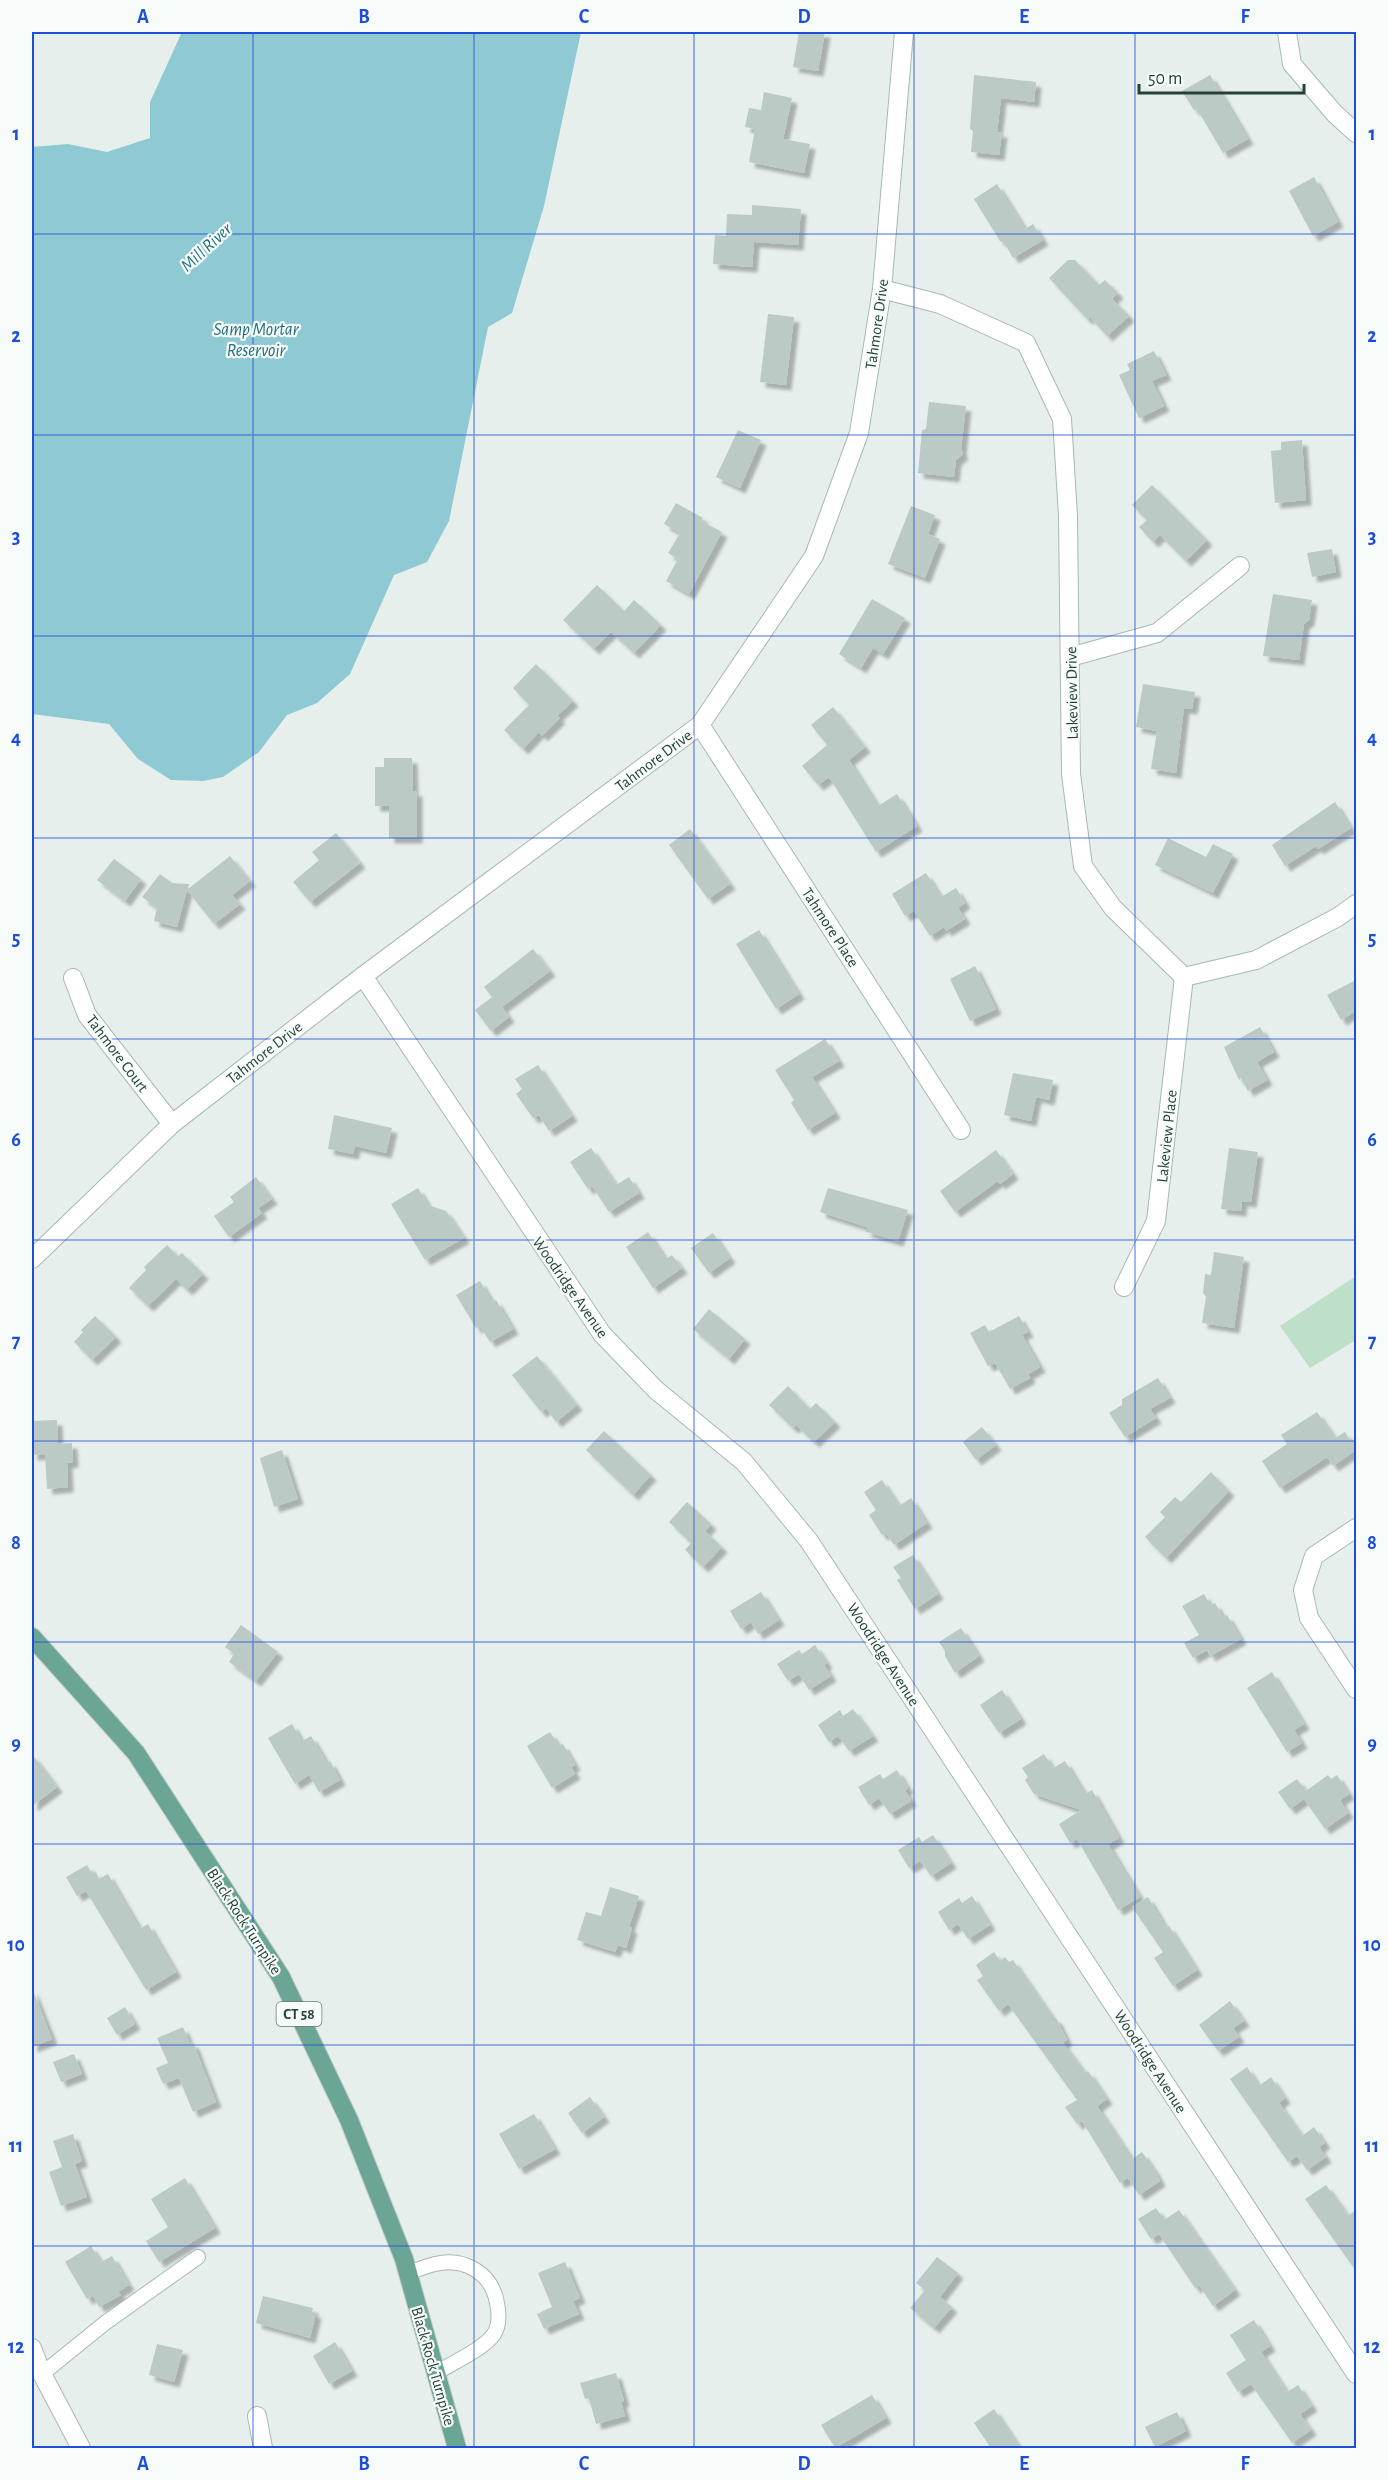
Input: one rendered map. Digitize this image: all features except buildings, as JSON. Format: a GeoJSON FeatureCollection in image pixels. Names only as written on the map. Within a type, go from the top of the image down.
{"type":"FeatureCollection","features":[{"type":"Feature","properties":{"kind":"main road","name":"Black Rock Turnpike"},"geometry":{"type":"LineString","coordinates":[[32,1637],[136,1753],[281,1977],[349,2120],[408,2273],[458,2448]]}},
{"type":"Feature","properties":{"kind":"street","name":"Tahmore Drive"},"geometry":{"type":"LineString","coordinates":[[32,1259],[172,1124],[363,976],[700,725],[814,556],[859,433],[882,289],[904,32]]}},
{"type":"Feature","properties":{"kind":"street"},"geometry":{"type":"LineString","coordinates":[[1287,32],[1292,64],[1335,114],[1356,133]]}},
{"type":"Feature","properties":{"kind":"street","name":"Lakeview Drive"},"geometry":{"type":"LineString","coordinates":[[882,289],[940,304],[1026,343],[1062,419],[1068,516],[1071,774],[1083,866],[1113,908],[1184,977]]}},
{"type":"Feature","properties":{"kind":"street"},"geometry":{"type":"LineString","coordinates":[[1070,657],[1157,633],[1240,566]]}},
{"type":"Feature","properties":{"kind":"street","name":"Tahmore Place"},"geometry":{"type":"LineString","coordinates":[[700,725],[961,1130]]}},
{"type":"Feature","properties":{"kind":"street"},"geometry":{"type":"LineString","coordinates":[[1184,977],[1256,960],[1338,917],[1356,904]]}},
{"type":"Feature","properties":{"kind":"street","name":"Woodridge Avenue"},"geometry":{"type":"LineString","coordinates":[[363,976],[602,1334],[656,1390],[744,1462],[809,1540],[1356,2374]]}},
{"type":"Feature","properties":{"kind":"street","name":"Lakeview Place"},"geometry":{"type":"LineString","coordinates":[[1124,1287],[1156,1221],[1184,977]]}},
{"type":"Feature","properties":{"kind":"street","name":"Tahmore Court"},"geometry":{"type":"LineString","coordinates":[[73,978],[87,1015],[172,1124]]}},
{"type":"Feature","properties":{"kind":"street"},"geometry":{"type":"LineString","coordinates":[[1356,1528],[1314,1556],[1303,1590],[1309,1618],[1356,1689]]}},
{"type":"Feature","properties":{"kind":"street"},"geometry":{"type":"LineString","coordinates":[[32,2348],[42,2374],[81,2448]]}},
{"type":"Feature","properties":{"kind":"street"},"geometry":{"type":"LineString","coordinates":[[257,2416],[263,2448]]}},
{"type":"Feature","properties":{"kind":"lane"},"geometry":{"type":"LineString","coordinates":[[42,2374],[105,2323],[198,2258]]}},
{"type":"Feature","properties":{"kind":"lane"},"geometry":{"type":"LineString","coordinates":[[408,2273],[436,2263],[461,2265],[482,2272],[493,2286],[497,2300],[500,2318],[495,2333],[486,2343],[436,2373]]}},
{"type":"Feature","properties":{"kind":"green space"},"geometry":{"type":"Polygon","coordinates":[[[1356,1276],[1356,1340],[1310,1368],[1280,1326],[1356,1276]]]}},
{"type":"Feature","properties":{"kind":"water","name":"Samp Mortar Reservoir"},"geometry":{"type":"Polygon","coordinates":[[[182,32],[581,32],[544,206],[512,313],[488,327],[449,521],[427,562],[394,575],[350,674],[317,703],[287,715],[259,752],[223,777],[203,781],[171,780],[138,759],[109,724],[32,714],[32,147],[68,144],[107,152],[150,138],[150,102],[182,32]]]}},
{"type":"Feature","properties":{"kind":"water label","name":"Mill River"},"geometry":{"type":"Point","coordinates":[206,247]}}]}
